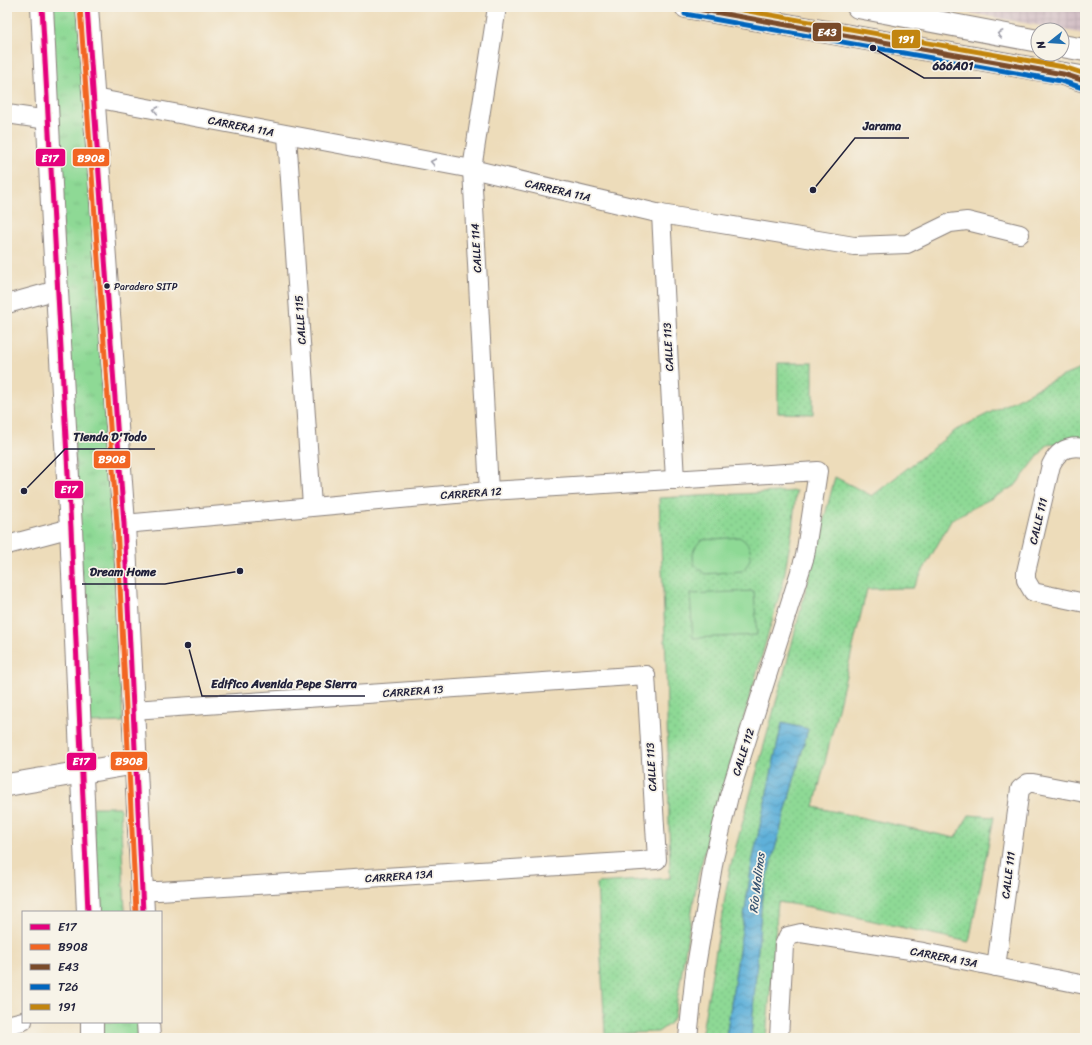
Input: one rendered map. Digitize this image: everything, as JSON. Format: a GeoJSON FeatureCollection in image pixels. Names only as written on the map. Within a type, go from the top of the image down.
{"type":"FeatureCollection","features":[{"type":"Feature","properties":{"kind":"main road"},"geometry":{"type":"LineString","coordinates":[[42,7],[71,528],[88,911]]}},
{"type":"Feature","properties":{"kind":"main road"},"geometry":{"type":"LineString","coordinates":[[87,7],[124,524],[143,911]]}},
{"type":"Feature","properties":{"kind":"main road"},"geometry":{"type":"LineString","coordinates":[[686,7],[1085,79]]}},
{"type":"Feature","properties":{"kind":"main road"},"geometry":{"type":"LineString","coordinates":[[858,7],[1030,39]]}},
{"type":"Feature","properties":{"kind":"main road"},"geometry":{"type":"LineString","coordinates":[[1070,47],[1085,50]]}},
{"type":"Feature","properties":{"kind":"main road"},"geometry":{"type":"LineString","coordinates":[[7,785],[136,763]]}},
{"type":"Feature","properties":{"kind":"main road"},"geometry":{"type":"LineString","coordinates":[[92,1023],[92,1038]]}},
{"type":"Feature","properties":{"kind":"main road"},"geometry":{"type":"LineString","coordinates":[[148,1023],[149,1038]]}},
{"type":"Feature","properties":{"kind":"street","name":"CALLE 114"},"geometry":{"type":"LineString","coordinates":[[489,491],[472,169],[497,7]]}},
{"type":"Feature","properties":{"kind":"street","name":"CARRERA 11A"},"geometry":{"type":"LineString","coordinates":[[94,98],[472,169],[661,214],[854,246],[906,244],[950,223],[967,221],[1020,234]]}},
{"type":"Feature","properties":{"kind":"street"},"geometry":{"type":"LineString","coordinates":[[7,114],[48,120]]}},
{"type":"Feature","properties":{"kind":"street","name":"CALLE 115"},"geometry":{"type":"LineString","coordinates":[[288,135],[312,506]]}},
{"type":"Feature","properties":{"kind":"street","name":"CALLE 113"},"geometry":{"type":"LineString","coordinates":[[661,214],[674,480]]}},
{"type":"Feature","properties":{"kind":"street"},"geometry":{"type":"LineString","coordinates":[[7,304],[57,290]]}},
{"type":"Feature","properties":{"kind":"street","name":"CALLE 111"},"geometry":{"type":"LineString","coordinates":[[1085,448],[1071,447],[1059,452],[1055,456],[1048,475],[1026,572],[1028,586],[1033,592],[1085,603]]}},
{"type":"Feature","properties":{"kind":"street","name":"CARRERA 12"},"geometry":{"type":"LineString","coordinates":[[124,524],[489,491],[818,471]]}},
{"type":"Feature","properties":{"kind":"street","name":"CALLE 112"},"geometry":{"type":"LineString","coordinates":[[688,1038],[695,972],[714,859],[729,796],[805,556],[818,471]]}},
{"type":"Feature","properties":{"kind":"street"},"geometry":{"type":"LineString","coordinates":[[7,545],[71,528]]}},
{"type":"Feature","properties":{"kind":"street","name":"CALLE 113"},"geometry":{"type":"LineString","coordinates":[[646,675],[657,860]]}},
{"type":"Feature","properties":{"kind":"street","name":"CARRERA 13"},"geometry":{"type":"LineString","coordinates":[[133,710],[646,675]]}},
{"type":"Feature","properties":{"kind":"street","name":"CALLE 111"},"geometry":{"type":"LineString","coordinates":[[996,966],[1018,795],[1023,785],[1033,783],[1085,794]]}},
{"type":"Feature","properties":{"kind":"street","name":"CARRERA 13A"},"geometry":{"type":"LineString","coordinates":[[142,891],[657,860]]}},
{"type":"Feature","properties":{"kind":"street","name":"CARRERA 13A"},"geometry":{"type":"LineString","coordinates":[[778,1038],[784,945],[788,936],[801,933],[923,952],[1085,985]]}},
{"type":"Feature","properties":{"kind":"street"},"geometry":{"type":"LineString","coordinates":[[7,1025],[22,1021]]}},
{"type":"Feature","properties":{"kind":"shaded area"},"geometry":{"type":"Polygon","coordinates":[[[937,7],[1085,7],[1085,34],[1070,31],[1070,22],[1030,22],[1030,24],[937,7]]]}},
{"type":"Feature","properties":{"kind":"green space"},"geometry":{"type":"Polygon","coordinates":[[[50,7],[80,7],[123,722],[90,723],[50,7]]]}},
{"type":"Feature","properties":{"kind":"green space"},"geometry":{"type":"Polygon","coordinates":[[[778,363],[813,363],[813,414],[778,413],[778,363]]]}},
{"type":"Feature","properties":{"kind":"green space"},"geometry":{"type":"Polygon","coordinates":[[[1085,367],[1085,441],[1047,445],[1015,486],[952,519],[913,588],[867,589],[814,807],[955,838],[969,815],[994,817],[969,942],[810,907],[778,902],[766,1038],[751,1038],[762,896],[808,729],[782,723],[752,863],[726,1038],[701,1038],[730,868],[786,666],[835,477],[872,496],[956,430],[1056,379],[1085,367]]]}},
{"type":"Feature","properties":{"kind":"green space"},"geometry":{"type":"Polygon","coordinates":[[[796,491],[792,531],[783,583],[698,875],[674,1018],[669,1024],[658,1032],[605,1034],[597,883],[670,878],[666,660],[659,498],[796,491]]]}},
{"type":"Feature","properties":{"kind":"green space"},"geometry":{"type":"Polygon","coordinates":[[[739,537],[744,540],[750,548],[751,553],[749,562],[742,571],[705,574],[694,564],[694,551],[702,540],[739,537]]]}},
{"type":"Feature","properties":{"kind":"green space"},"geometry":{"type":"Polygon","coordinates":[[[754,591],[757,635],[693,638],[690,594],[754,591]]]}},
{"type":"Feature","properties":{"kind":"green space"},"geometry":{"type":"Polygon","coordinates":[[[93,807],[120,807],[125,911],[98,911],[93,807]]]}},
{"type":"Feature","properties":{"kind":"green space"},"geometry":{"type":"Polygon","coordinates":[[[102,1023],[138,1023],[139,1038],[103,1038],[102,1023]]]}},
{"type":"Feature","properties":{"kind":"water","name":"Río Molinos"},"geometry":{"type":"Polygon","coordinates":[[[782,723],[808,729],[762,896],[751,1038],[726,1038],[752,863],[782,723]]]}},
{"type":"Feature","properties":{"kind":"transit line","name":"E17"},"geometry":{"type":"LineString","coordinates":[[42,7],[71,528],[88,911]]}},
{"type":"Feature","properties":{"kind":"transit line","name":"B908"},"geometry":{"type":"LineString","coordinates":[[80,7],[117,524],[136,911]]}},
{"type":"Feature","properties":{"kind":"transit line","name":"E17"},"geometry":{"type":"LineString","coordinates":[[87,7],[124,524],[143,911]]}},
{"type":"Feature","properties":{"kind":"transit line","name":"E43"},"geometry":{"type":"LineString","coordinates":[[686,7],[1063,74],[1085,81]]}},
{"type":"Feature","properties":{"kind":"transit line","name":"191"},"geometry":{"type":"LineString","coordinates":[[726,7],[1064,67],[1085,74]]}},
{"type":"Feature","properties":{"kind":"transit line","name":"T26"},"geometry":{"type":"LineString","coordinates":[[685,14],[1061,81],[1083,88]]}},
{"type":"Feature","properties":{"kind":"place","name":"666A01"},"geometry":{"type":"Point","coordinates":[873,48]}},
{"type":"Feature","properties":{"kind":"place","name":"Jarama"},"geometry":{"type":"Point","coordinates":[813,190]}},
{"type":"Feature","properties":{"kind":"place","name":"Paradero SITP"},"geometry":{"type":"Point","coordinates":[107,286]}},
{"type":"Feature","properties":{"kind":"place","name":"Tienda D'Todo"},"geometry":{"type":"Point","coordinates":[24,491]}},
{"type":"Feature","properties":{"kind":"place","name":"Dream Home"},"geometry":{"type":"Point","coordinates":[240,571]}},
{"type":"Feature","properties":{"kind":"place","name":"Edifico Avenida Pepe Sierra"},"geometry":{"type":"Point","coordinates":[188,645]}}]}
